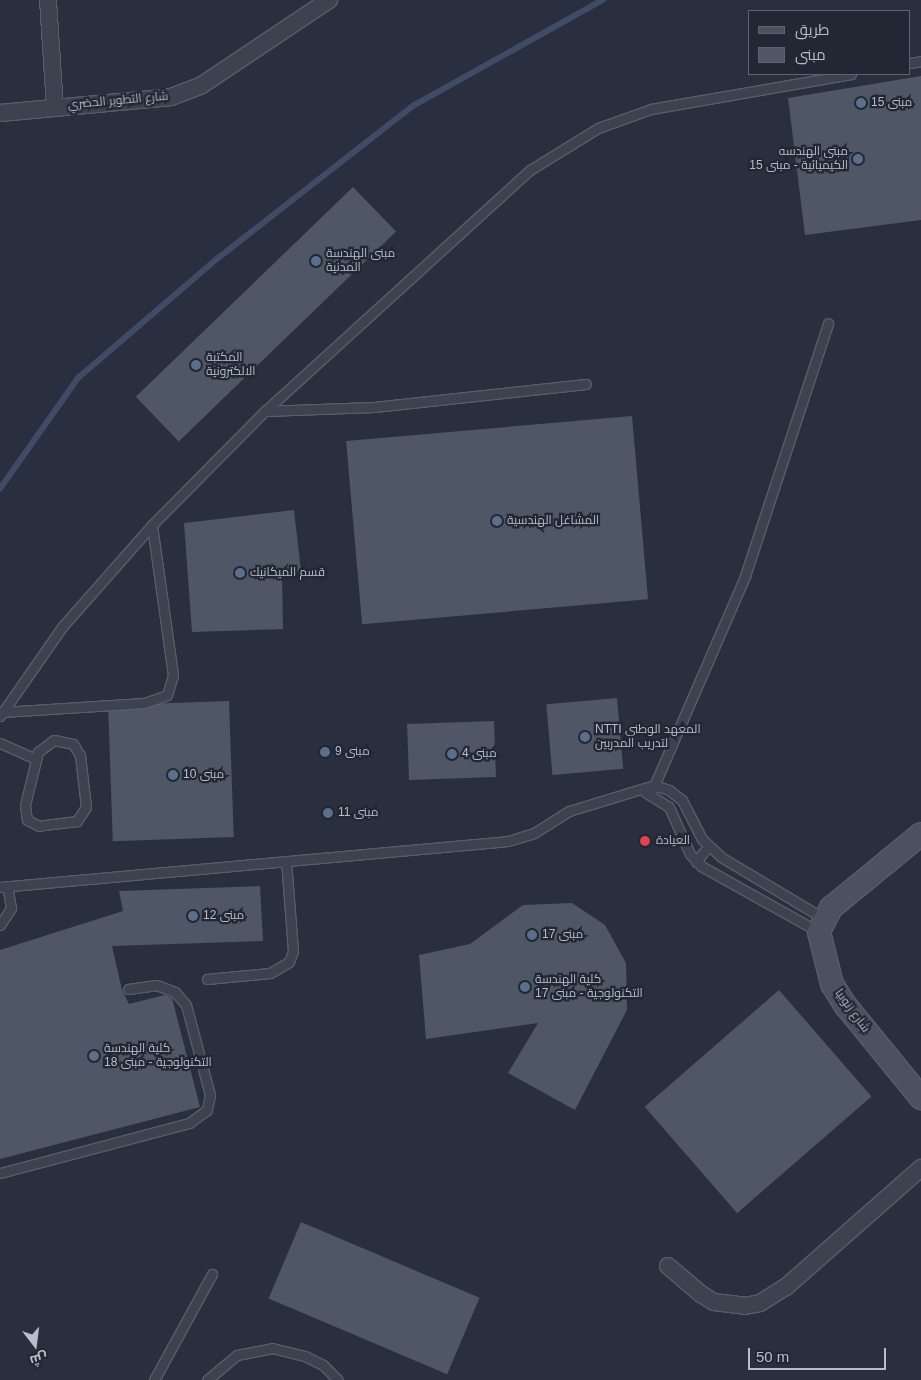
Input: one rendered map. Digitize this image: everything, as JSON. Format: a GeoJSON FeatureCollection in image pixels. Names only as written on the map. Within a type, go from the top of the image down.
{"type":"FeatureCollection","features":[{"type":"Feature","properties":{"kind":"street"},"geometry":{"type":"LineString","coordinates":[[48,0],[55,107]]}},
{"type":"Feature","properties":{"kind":"street","name":"شارع التطوير الحضري"},"geometry":{"type":"LineString","coordinates":[[0,113],[170,97],[192,90],[329,0]]}},
{"type":"Feature","properties":{"kind":"street"},"geometry":{"type":"LineString","coordinates":[[821,925],[831,908],[921,834]]}},
{"type":"Feature","properties":{"kind":"street","name":"شارع زنوبيا"},"geometry":{"type":"LineString","coordinates":[[821,925],[837,991],[921,1098]]}},
{"type":"Feature","properties":{"kind":"street"},"geometry":{"type":"LineString","coordinates":[[668,1266],[701,1294],[714,1302],[737,1306],[760,1303],[786,1287],[921,1168]]}},
{"type":"Feature","properties":{"kind":"lane"},"geometry":{"type":"LineString","coordinates":[[1,714],[62,627],[152,525],[265,411],[530,170],[598,128],[651,109],[845,75]]}},
{"type":"Feature","properties":{"kind":"lane"},"geometry":{"type":"LineString","coordinates":[[650,795],[746,576],[828,322]]}},
{"type":"Feature","properties":{"kind":"lane"},"geometry":{"type":"LineString","coordinates":[[265,411],[374,407],[586,384]]}},
{"type":"Feature","properties":{"kind":"lane"},"geometry":{"type":"LineString","coordinates":[[1,714],[144,703],[167,695],[173,675],[152,525]]}},
{"type":"Feature","properties":{"kind":"lane"},"geometry":{"type":"LineString","coordinates":[[54,740],[67,741],[78,749],[86,802],[84,812],[77,821],[39,826],[27,820],[25,805],[36,759],[42,746],[54,740]]}},
{"type":"Feature","properties":{"kind":"lane"},"geometry":{"type":"LineString","coordinates":[[0,743],[36,759]]}},
{"type":"Feature","properties":{"kind":"lane"},"geometry":{"type":"LineString","coordinates":[[0,925],[11,908],[4,887],[508,841],[534,833],[569,811],[654,785],[669,790],[682,800],[708,846],[734,867],[821,925]]}},
{"type":"Feature","properties":{"kind":"lane"},"geometry":{"type":"LineString","coordinates":[[638,789],[669,807],[696,862],[726,880],[821,925]]}},
{"type":"Feature","properties":{"kind":"lane"},"geometry":{"type":"LineString","coordinates":[[696,862],[708,846]]}},
{"type":"Feature","properties":{"kind":"lane"},"geometry":{"type":"LineString","coordinates":[[207,979],[270,973],[289,962],[293,950],[286,861]]}},
{"type":"Feature","properties":{"kind":"lane"},"geometry":{"type":"LineString","coordinates":[[726,880],[734,867]]}},
{"type":"Feature","properties":{"kind":"lane"},"geometry":{"type":"LineString","coordinates":[[0,1174],[190,1123],[207,1110],[210,1095],[186,1005],[175,992],[157,985],[128,989]]}},
{"type":"Feature","properties":{"kind":"lane"},"geometry":{"type":"LineString","coordinates":[[154,1380],[212,1274]]}},
{"type":"Feature","properties":{"kind":"lane"},"geometry":{"type":"LineString","coordinates":[[207,1380],[237,1355],[272,1348],[306,1356],[324,1365],[338,1380]]}},
{"type":"Feature","properties":{"kind":"building","name":"مبنى الهندسه الكيميائية - مبنى 15"},"geometry":{"type":"Polygon","coordinates":[[[921,76],[921,220],[805,235],[788,98],[921,76]]]}},
{"type":"Feature","properties":{"kind":"building"},"geometry":{"type":"Polygon","coordinates":[[[353,187],[396,232],[179,441],[136,397],[353,187]]]}},
{"type":"Feature","properties":{"kind":"building","name":"المشاغل الهندسية"},"geometry":{"type":"Polygon","coordinates":[[[632,416],[648,599],[362,624],[346,441],[632,416]]]}},
{"type":"Feature","properties":{"kind":"building","name":"قسم الميكانيك"},"geometry":{"type":"Polygon","coordinates":[[[294,510],[301,571],[282,575],[283,629],[192,632],[184,523],[294,510]]]}},
{"type":"Feature","properties":{"kind":"building","name":"NTTI المعهد الوطني لتدريب المدربين"},"geometry":{"type":"Polygon","coordinates":[[[617,698],[623,769],[552,775],[546,704],[617,698]]]}},
{"type":"Feature","properties":{"kind":"building","name":"مبنى 10"},"geometry":{"type":"Polygon","coordinates":[[[229,701],[234,837],[113,841],[108,705],[229,701]]]}},
{"type":"Feature","properties":{"kind":"building","name":"مبنى 4"},"geometry":{"type":"Polygon","coordinates":[[[494,721],[496,777],[409,780],[407,724],[494,721]]]}},
{"type":"Feature","properties":{"kind":"building","name":"كلية الهندسة التكنولوجية - مبنى 18"},"geometry":{"type":"Polygon","coordinates":[[[260,886],[263,941],[112,946],[122,990],[129,1004],[165,995],[172,998],[200,1107],[0,1159],[0,950],[123,911],[119,891],[260,886]]]}},
{"type":"Feature","properties":{"kind":"building","name":"كلية الهندسة التكنولوجية - مبنى 17"},"geometry":{"type":"Polygon","coordinates":[[[572,903],[605,925],[626,963],[627,1010],[575,1110],[508,1073],[538,1023],[426,1039],[419,955],[470,944],[523,905],[572,903]]]}},
{"type":"Feature","properties":{"kind":"building"},"geometry":{"type":"Polygon","coordinates":[[[779,990],[872,1096],[737,1213],[645,1107],[779,990]]]}},
{"type":"Feature","properties":{"kind":"building"},"geometry":{"type":"Polygon","coordinates":[[[301,1222],[480,1298],[447,1374],[269,1298],[301,1222]]]}},
{"type":"Feature","properties":{"kind":"waterway"},"geometry":{"type":"LineString","coordinates":[[0,489],[78,378],[217,259],[413,106],[603,0]]}},
{"type":"Feature","properties":{"kind":"place","name":"مبنى 15"},"geometry":{"type":"Point","coordinates":[861,103]}},
{"type":"Feature","properties":{"kind":"place","name":"مبنى الهندسه الكيميائية - مبنى 15"},"geometry":{"type":"Point","coordinates":[858,159]}},
{"type":"Feature","properties":{"kind":"place","name":"مبنى الهندسة المدنية"},"geometry":{"type":"Point","coordinates":[316,261]}},
{"type":"Feature","properties":{"kind":"place","name":"المكتبة الالكترونية"},"geometry":{"type":"Point","coordinates":[196,365]}},
{"type":"Feature","properties":{"kind":"place","name":"المشاغل الهندسية"},"geometry":{"type":"Point","coordinates":[497,521]}},
{"type":"Feature","properties":{"kind":"place","name":"قسم الميكانيك"},"geometry":{"type":"Point","coordinates":[240,573]}},
{"type":"Feature","properties":{"kind":"place","name":"NTTI المعهد الوطني لتدريب المدربين"},"geometry":{"type":"Point","coordinates":[585,737]}},
{"type":"Feature","properties":{"kind":"place","name":"مبنى 9"},"geometry":{"type":"Point","coordinates":[325,752]}},
{"type":"Feature","properties":{"kind":"place","name":"مبنى 4"},"geometry":{"type":"Point","coordinates":[452,754]}},
{"type":"Feature","properties":{"kind":"place","name":"مبنى 10"},"geometry":{"type":"Point","coordinates":[173,775]}},
{"type":"Feature","properties":{"kind":"place","name":"مبنى 11"},"geometry":{"type":"Point","coordinates":[328,813]}},
{"type":"Feature","properties":{"kind":"place","name":"العيادة"},"geometry":{"type":"Point","coordinates":[645,841]}},
{"type":"Feature","properties":{"kind":"place","name":"مبنى 12"},"geometry":{"type":"Point","coordinates":[193,916]}},
{"type":"Feature","properties":{"kind":"place","name":"مبنى 17"},"geometry":{"type":"Point","coordinates":[532,935]}},
{"type":"Feature","properties":{"kind":"place","name":"كلية الهندسة التكنولوجية - مبنى 17"},"geometry":{"type":"Point","coordinates":[525,987]}},
{"type":"Feature","properties":{"kind":"place","name":"كلية الهندسة التكنولوجية - مبنى 18"},"geometry":{"type":"Point","coordinates":[94,1056]}}]}
